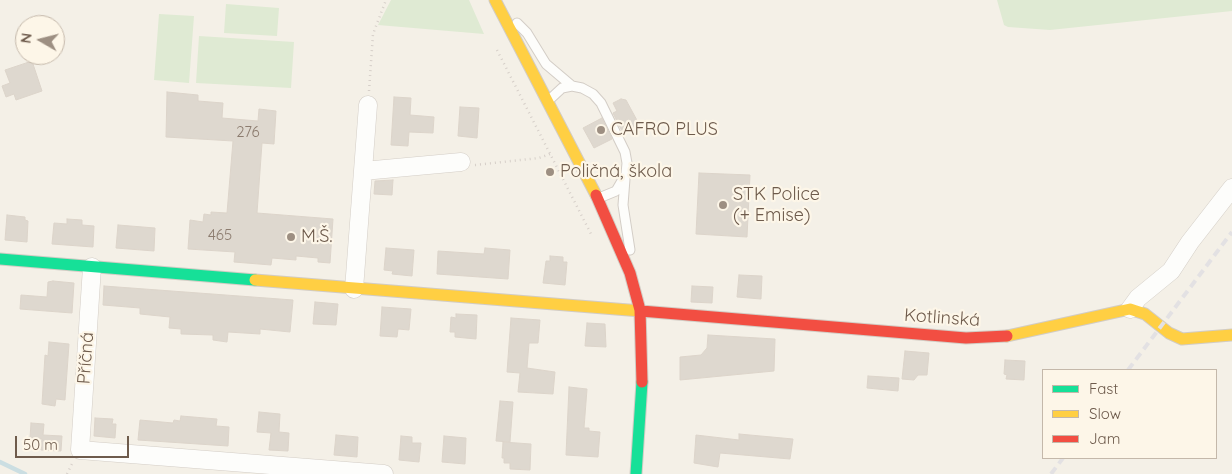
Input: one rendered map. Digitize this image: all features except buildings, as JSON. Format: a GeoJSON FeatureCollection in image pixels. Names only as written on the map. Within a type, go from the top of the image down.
{"type":"FeatureCollection","features":[{"type":"Feature","properties":{"kind":"street"},"geometry":{"type":"LineString","coordinates":[[496,2],[598,198],[630,273],[640,310],[644,374],[636,474]]}},
{"type":"Feature","properties":{"kind":"street"},"geometry":{"type":"LineString","coordinates":[[354,289],[368,105]]}},
{"type":"Feature","properties":{"kind":"street"},"geometry":{"type":"LineString","coordinates":[[363,171],[461,162]]}},
{"type":"Feature","properties":{"kind":"street"},"geometry":{"type":"LineString","coordinates":[[1232,188],[1190,242],[1171,271],[1138,298],[1130,309],[1145,314],[1170,333],[1182,338],[1232,335]]}},
{"type":"Feature","properties":{"kind":"street","name":"Kotlinská"},"geometry":{"type":"LineString","coordinates":[[0,259],[604,310],[640,310],[983,338],[1025,333],[1113,311],[1130,309]]}},
{"type":"Feature","properties":{"kind":"street","name":"Příčná"},"geometry":{"type":"LineString","coordinates":[[92,267],[80,450],[384,474]]}},
{"type":"Feature","properties":{"kind":"lane"},"geometry":{"type":"LineString","coordinates":[[496,2],[527,33],[546,64],[572,86],[588,91],[601,103],[625,152],[626,174],[623,205],[630,246],[630,273]]}},
{"type":"Feature","properties":{"kind":"lane"},"geometry":{"type":"LineString","coordinates":[[548,101],[562,88],[572,86]]}},
{"type":"Feature","properties":{"kind":"lane"},"geometry":{"type":"LineString","coordinates":[[598,198],[616,191],[626,174]]}},
{"type":"Feature","properties":{"kind":"path"},"geometry":{"type":"LineString","coordinates":[[368,105],[373,34],[386,0]]}},
{"type":"Feature","properties":{"kind":"path"},"geometry":{"type":"LineString","coordinates":[[496,48],[593,239]]}},
{"type":"Feature","properties":{"kind":"path"},"geometry":{"type":"LineString","coordinates":[[461,162],[468,165],[539,158],[550,154]]}},
{"type":"Feature","properties":{"kind":"green space"},"geometry":{"type":"Polygon","coordinates":[[[391,0],[469,0],[484,34],[378,25],[391,0]]]}},
{"type":"Feature","properties":{"kind":"green space"},"geometry":{"type":"Polygon","coordinates":[[[997,0],[1232,0],[1232,11],[1050,30],[1008,27],[1004,25],[997,0]]]}},
{"type":"Feature","properties":{"kind":"green space"},"geometry":{"type":"Polygon","coordinates":[[[226,4],[279,8],[277,36],[224,33],[226,4]]]}},
{"type":"Feature","properties":{"kind":"green space"},"geometry":{"type":"Polygon","coordinates":[[[159,14],[194,16],[189,83],[154,80],[159,14]]]}},
{"type":"Feature","properties":{"kind":"green space"},"geometry":{"type":"Polygon","coordinates":[[[199,36],[294,42],[291,88],[196,83],[199,36]]]}},
{"type":"Feature","properties":{"kind":"waterway"},"geometry":{"type":"LineString","coordinates":[[0,462],[25,474]]}},
{"type":"Feature","properties":{"kind":"railway"},"geometry":{"type":"LineString","coordinates":[[1129,369],[1232,232]]}},
{"type":"Feature","properties":{"kind":"railway"},"geometry":{"type":"LineString","coordinates":[[1051,474],[1062,459]]}},
{"type":"Feature","properties":{"kind":"traffic: fast"},"geometry":{"type":"LineString","coordinates":[[0,259],[255,280]]}},
{"type":"Feature","properties":{"kind":"traffic: fast"},"geometry":{"type":"LineString","coordinates":[[636,474],[642,382]]}},
{"type":"Feature","properties":{"kind":"traffic: slow"},"geometry":{"type":"LineString","coordinates":[[495,0],[596,195]]}},
{"type":"Feature","properties":{"kind":"traffic: slow"},"geometry":{"type":"LineString","coordinates":[[255,280],[641,311]]}},
{"type":"Feature","properties":{"kind":"traffic: slow"},"geometry":{"type":"LineString","coordinates":[[1007,336],[1130,309],[1145,314],[1169,333],[1182,339],[1232,335]]}},
{"type":"Feature","properties":{"kind":"traffic: jam"},"geometry":{"type":"LineString","coordinates":[[596,195],[630,273],[640,310],[642,382]]}},
{"type":"Feature","properties":{"kind":"traffic: jam"},"geometry":{"type":"LineString","coordinates":[[641,311],[966,338],[1007,336]]}},
{"type":"Feature","properties":{"kind":"place","name":"CAFRO PLUS"},"geometry":{"type":"Point","coordinates":[601,130]}},
{"type":"Feature","properties":{"kind":"place","name":"Poličná, škola"},"geometry":{"type":"Point","coordinates":[550,172]}},
{"type":"Feature","properties":{"kind":"place","name":"STK Police (+ Emise)"},"geometry":{"type":"Point","coordinates":[723,205]}},
{"type":"Feature","properties":{"kind":"place","name":"M.Š."},"geometry":{"type":"Point","coordinates":[291,237]}}]}
